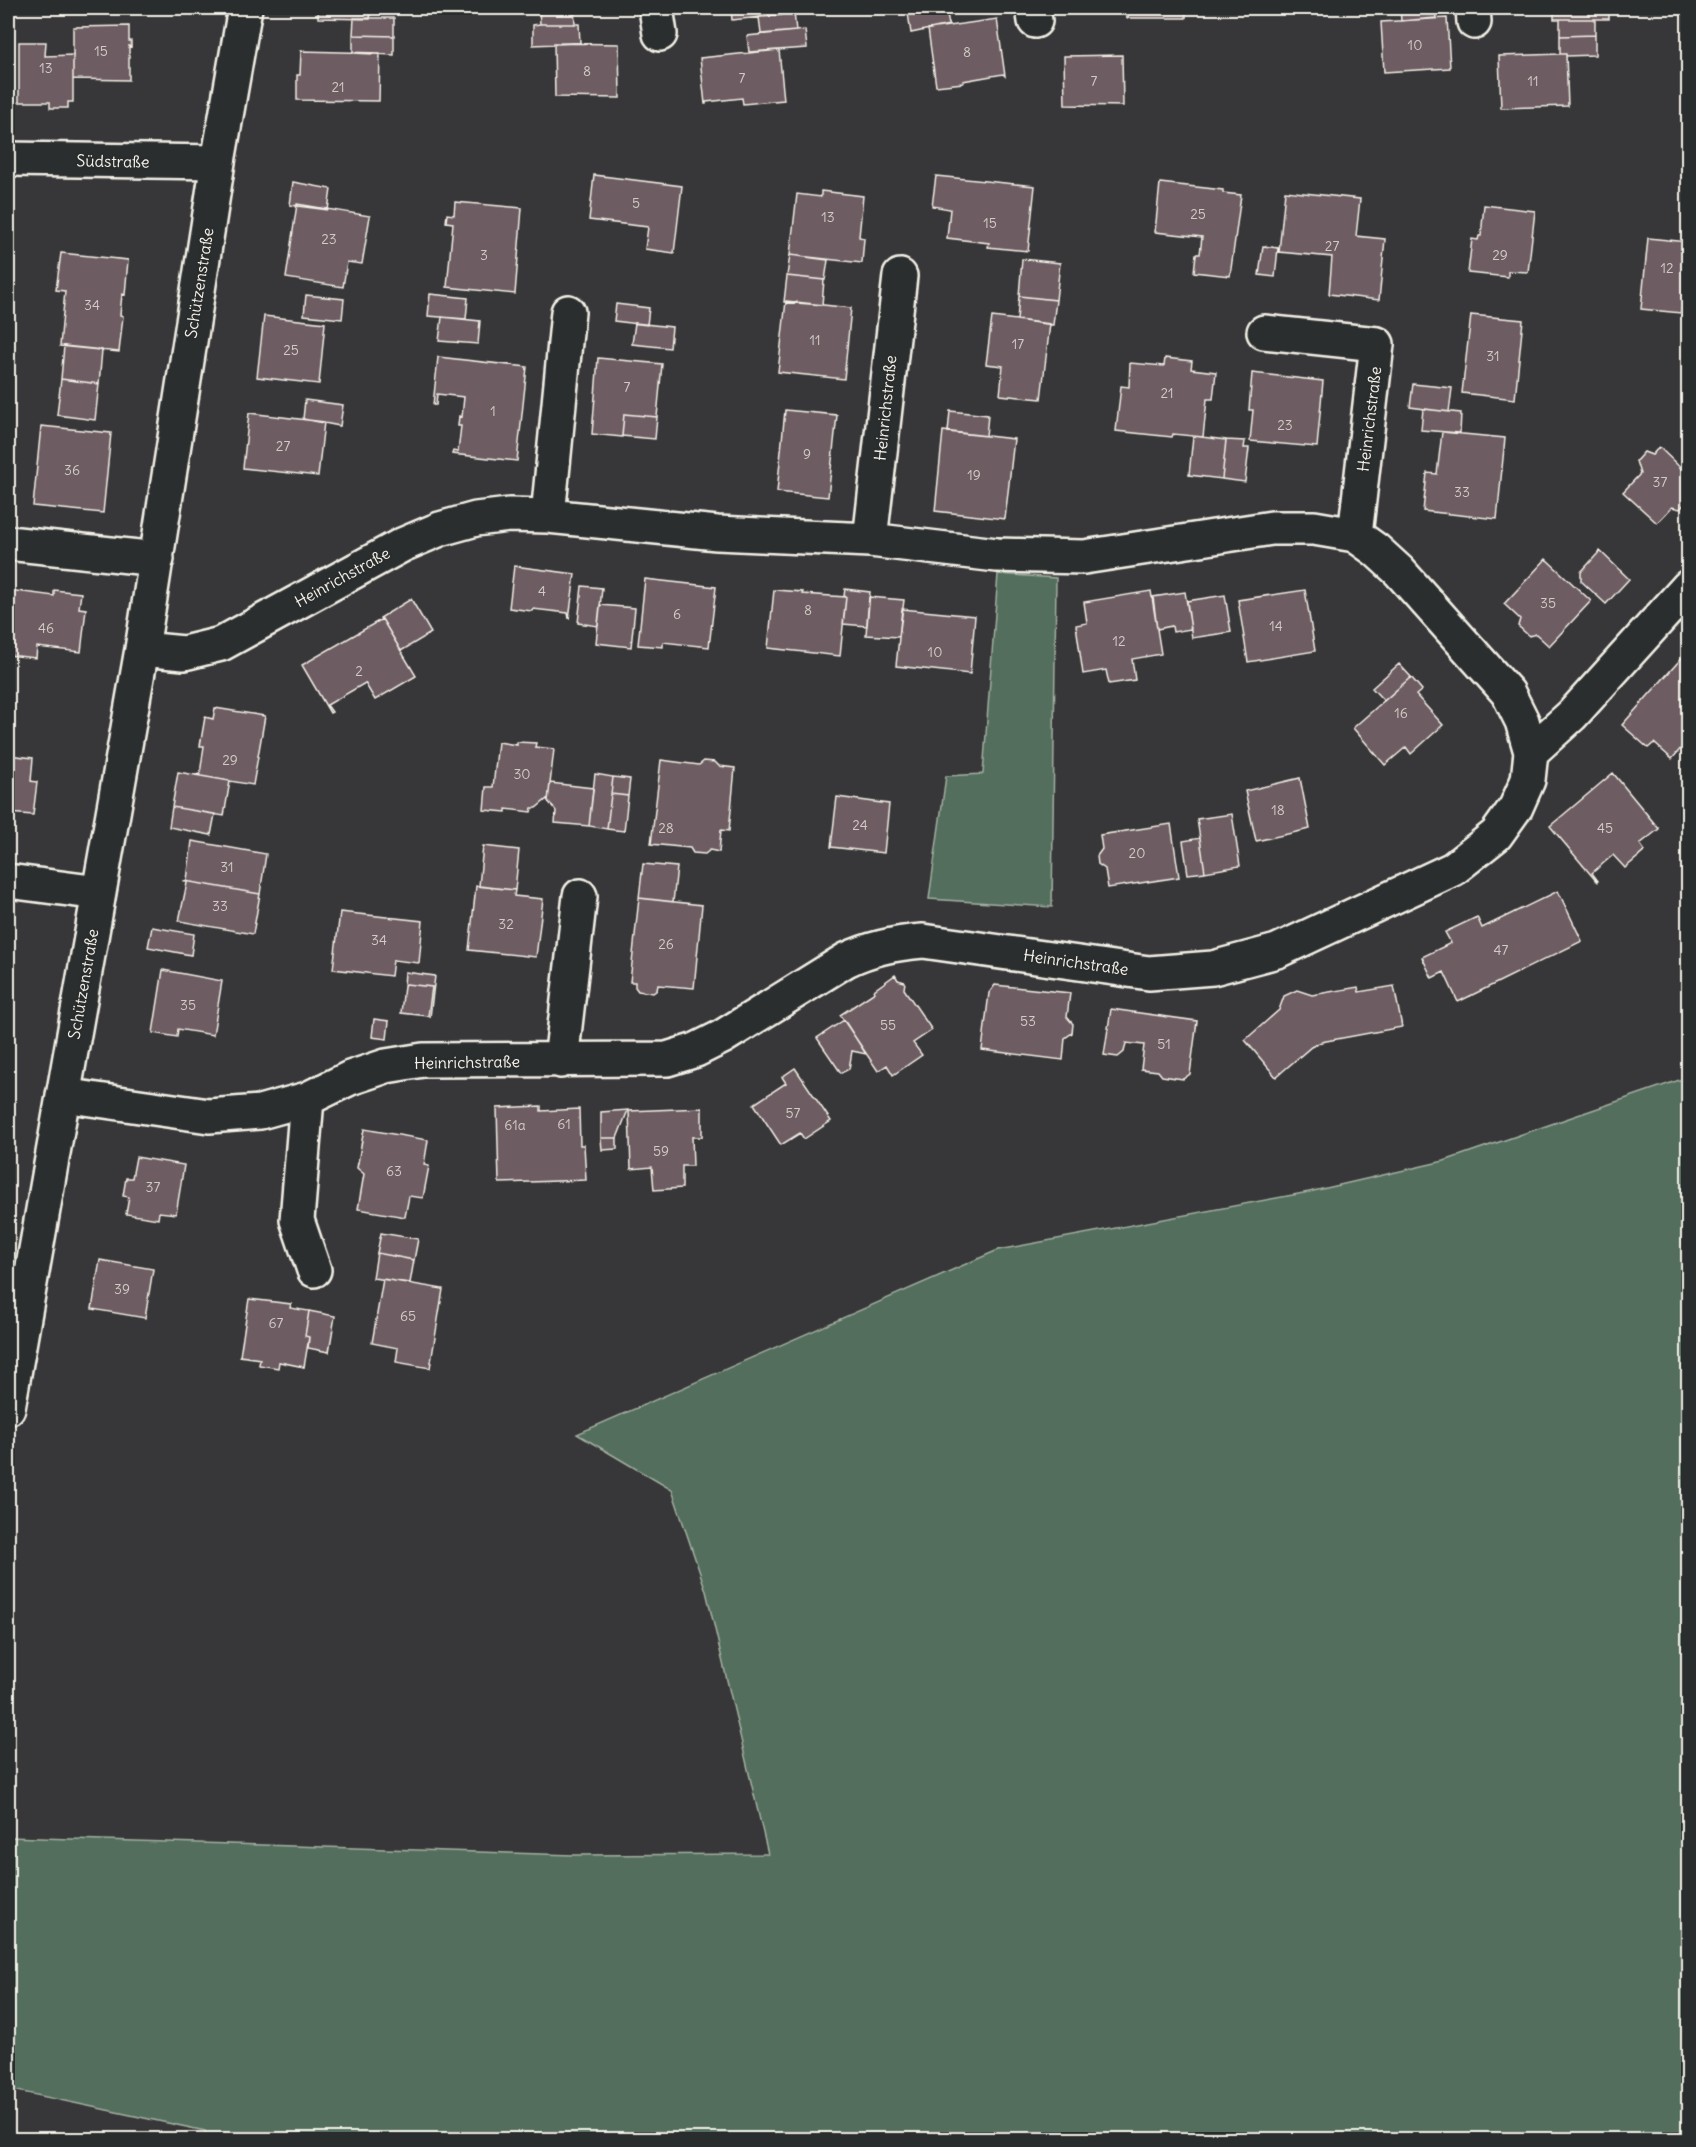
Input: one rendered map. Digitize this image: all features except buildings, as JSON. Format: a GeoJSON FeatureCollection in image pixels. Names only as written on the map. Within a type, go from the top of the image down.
{"type":"FeatureCollection","features":[{"type":"Feature","properties":{"kind":"street","name":"Schützenstraße"},"geometry":{"type":"LineString","coordinates":[[8,1408],[142,649],[218,162],[245,8]]}},
{"type":"Feature","properties":{"kind":"street","name":"Südstraße"},"geometry":{"type":"LineString","coordinates":[[8,159],[218,162]]}},
{"type":"Feature","properties":{"kind":"street","name":"Heinrichstraße"},"geometry":{"type":"LineString","coordinates":[[870,540],[900,276]]}},
{"type":"Feature","properties":{"kind":"street"},"geometry":{"type":"LineString","coordinates":[[548,516],[568,312]]}},
{"type":"Feature","properties":{"kind":"street","name":"Heinrichstraße"},"geometry":{"type":"LineString","coordinates":[[1264,332],[1377,344],[1355,535]]}},
{"type":"Feature","properties":{"kind":"street","name":"Heinrichstraße"},"geometry":{"type":"LineString","coordinates":[[63,1095],[209,1116],[260,1112],[307,1099],[350,1078],[386,1066],[423,1060],[667,1059],[696,1050],[722,1037],[846,960],[868,950],[899,943],[923,941],[1149,973],[1213,968],[1277,951],[1453,870],[1496,835],[1516,807],[1528,780],[1531,752],[1522,721],[1508,693],[1399,571],[1377,550],[1355,535],[1314,528],[1272,528],[1084,557],[997,555],[870,540],[717,533],[548,516],[498,516],[476,519],[440,529],[402,545],[221,644],[184,653],[142,649]]}},
{"type":"Feature","properties":{"kind":"street"},"geometry":{"type":"LineString","coordinates":[[8,543],[157,559]]}},
{"type":"Feature","properties":{"kind":"street"},"geometry":{"type":"LineString","coordinates":[[1531,752],[1572,715],[1689,587]]}},
{"type":"Feature","properties":{"kind":"street"},"geometry":{"type":"LineString","coordinates":[[8,881],[99,893]]}},
{"type":"Feature","properties":{"kind":"street"},"geometry":{"type":"LineString","coordinates":[[561,1060],[580,896]]}},
{"type":"Feature","properties":{"kind":"street"},"geometry":{"type":"LineString","coordinates":[[307,1099],[297,1220],[314,1270]]}},
{"type":"Feature","properties":{"kind":"green space"},"geometry":{"type":"Polygon","coordinates":[[[998,574],[1056,578],[1052,907],[929,899],[946,776],[983,774],[998,574]]]}},
{"type":"Feature","properties":{"kind":"green space"},"geometry":{"type":"Polygon","coordinates":[[[1688,1077],[1688,2139],[208,2140],[205,2131],[8,2089],[8,1837],[574,1855],[768,1854],[706,1591],[672,1490],[577,1434],[998,1250],[1309,1192],[1444,1161],[1688,1077]]]}}]}
